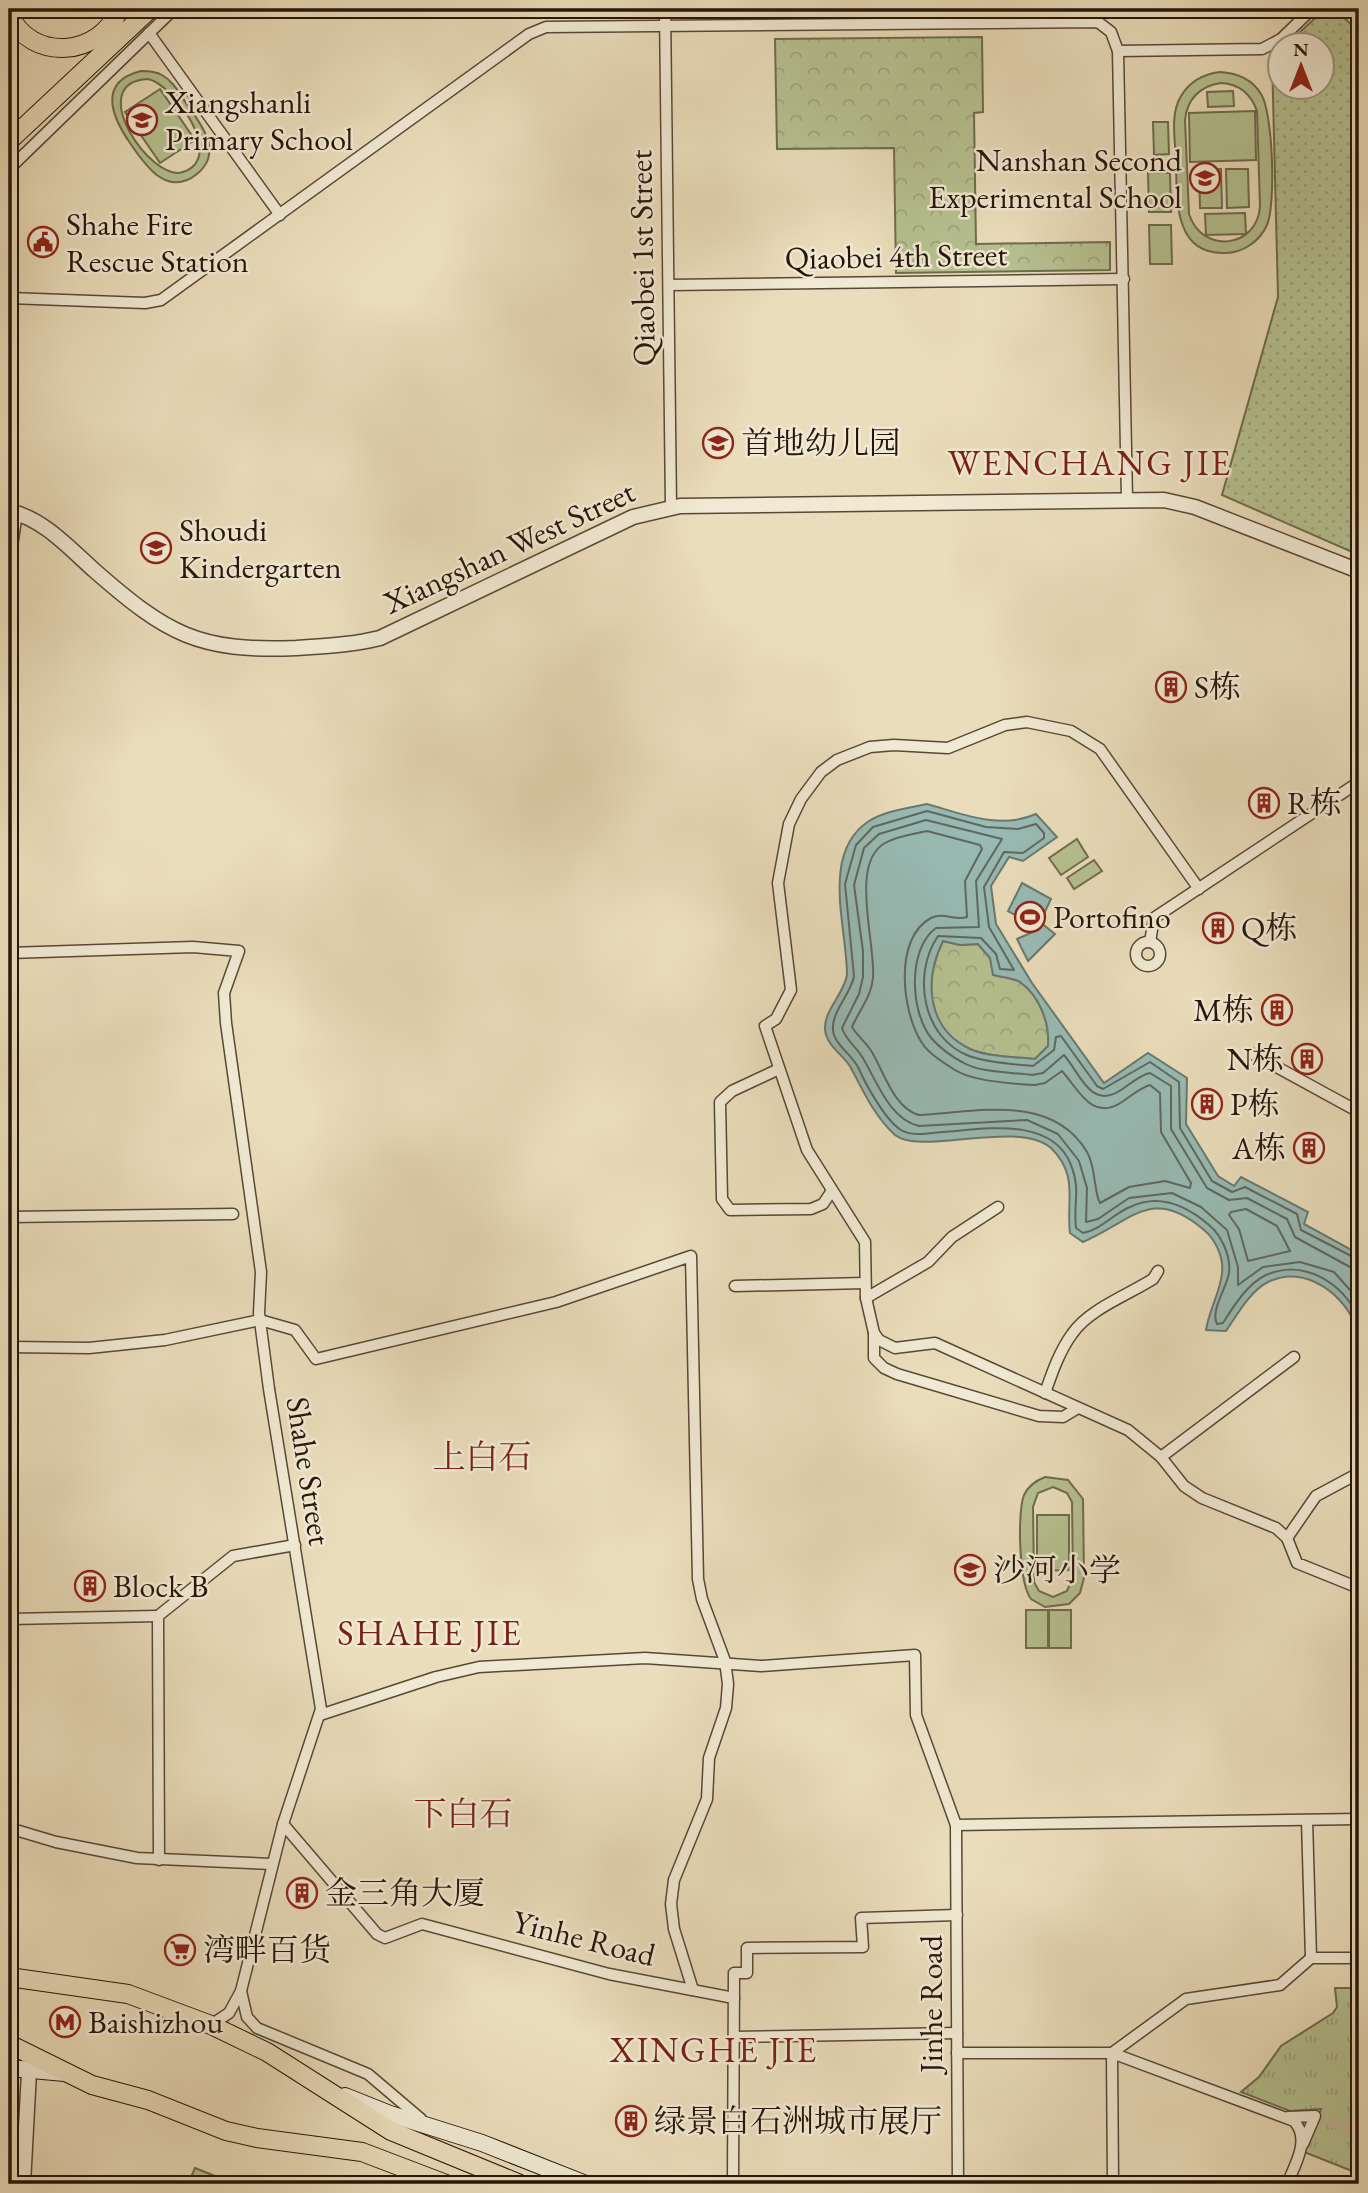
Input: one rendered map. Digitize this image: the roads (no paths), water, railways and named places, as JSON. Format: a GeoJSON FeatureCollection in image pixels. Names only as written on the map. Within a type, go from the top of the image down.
{"type":"FeatureCollection","features":[{"type":"Feature","properties":{"kind":"main road"},"geometry":{"type":"LineString","coordinates":[[9,14],[18,29],[44,46],[72,48],[97,38],[108,28],[119,9]]}},
{"type":"Feature","properties":{"kind":"main road"},"geometry":{"type":"LineString","coordinates":[[9,141],[150,9]]}},
{"type":"Feature","properties":{"kind":"main road"},"geometry":{"type":"LineString","coordinates":[[9,1976],[128,1994],[211,2025],[267,2052],[391,2131],[520,2184]]}},
{"type":"Feature","properties":{"kind":"main road"},"geometry":{"type":"LineString","coordinates":[[9,2044],[65,2073],[242,2135],[375,2155],[446,2184]]}},
{"type":"Feature","properties":{"kind":"main road"},"geometry":{"type":"LineString","coordinates":[[9,2068],[29,2072],[65,2073]]}},
{"type":"Feature","properties":{"kind":"main road"},"geometry":{"type":"LineString","coordinates":[[314,2084],[586,2184]]}},
{"type":"Feature","properties":{"kind":"main road"},"geometry":{"type":"LineString","coordinates":[[375,2155],[370,2144],[373,2137],[391,2131]]}},
{"type":"Feature","properties":{"kind":"street"},"geometry":{"type":"LineString","coordinates":[[9,169],[174,9]]}},
{"type":"Feature","properties":{"kind":"street","name":"Qiaobei 1st Street"},"geometry":{"type":"LineString","coordinates":[[665,9],[671,506]]}},
{"type":"Feature","properties":{"kind":"street"},"geometry":{"type":"LineString","coordinates":[[1118,51],[1262,49],[1281,40],[1312,9]]}},
{"type":"Feature","properties":{"kind":"street"},"geometry":{"type":"LineString","coordinates":[[9,299],[156,302],[166,297],[538,29],[554,26],[1086,21],[1106,27],[1115,38],[1118,51],[1127,499]]}},
{"type":"Feature","properties":{"kind":"street"},"geometry":{"type":"LineString","coordinates":[[149,33],[280,215]]}},
{"type":"Feature","properties":{"kind":"street","name":"Qiaobei 4th Street"},"geometry":{"type":"LineString","coordinates":[[669,285],[1124,279]]}},
{"type":"Feature","properties":{"kind":"street","name":"Xiangshan West Street"},"geometry":{"type":"LineString","coordinates":[[13,512],[46,528],[155,621],[203,642],[256,650],[337,646],[380,638],[625,521],[671,506],[1127,499],[1185,503],[1359,571]]}},
{"type":"Feature","properties":{"kind":"street"},"geometry":{"type":"LineString","coordinates":[[9,566],[13,512]]}},
{"type":"Feature","properties":{"kind":"street"},"geometry":{"type":"LineString","coordinates":[[1078,1408],[1063,1417],[1039,1416],[897,1374],[884,1368],[874,1357],[874,1334],[866,1298],[865,1242],[807,1150],[765,1026],[776,1018],[791,990],[778,883],[781,853],[789,824],[801,799],[821,772],[853,752],[894,745],[948,748],[1005,725],[1027,722],[1071,731],[1100,749],[1199,888]]}},
{"type":"Feature","properties":{"kind":"street"},"geometry":{"type":"LineString","coordinates":[[1150,942],[1154,918],[1359,782]]}},
{"type":"Feature","properties":{"kind":"street","name":"Shahe Street"},"geometry":{"type":"LineString","coordinates":[[9,953],[193,947],[239,951],[224,993],[226,1023],[261,1272],[260,1320],[320,1715],[283,1824],[241,1991]]}},
{"type":"Feature","properties":{"kind":"street"},"geometry":{"type":"LineString","coordinates":[[1253,1054],[1359,1112]]}},
{"type":"Feature","properties":{"kind":"street"},"geometry":{"type":"LineString","coordinates":[[779,1069],[732,1091],[720,1102],[722,1199],[730,1210],[811,1209],[824,1204],[831,1192]]}},
{"type":"Feature","properties":{"kind":"street"},"geometry":{"type":"LineString","coordinates":[[866,1298],[928,1262],[952,1237],[998,1207]]}},
{"type":"Feature","properties":{"kind":"street"},"geometry":{"type":"LineString","coordinates":[[9,1217],[233,1214]]}},
{"type":"Feature","properties":{"kind":"street"},"geometry":{"type":"LineString","coordinates":[[9,1348],[89,1348],[165,1340],[260,1320],[295,1330],[316,1359],[556,1302],[691,1256],[698,1579],[726,1665],[726,1707],[709,1758],[707,1799],[674,1880],[671,1904],[674,1929],[693,1990]]}},
{"type":"Feature","properties":{"kind":"street"},"geometry":{"type":"LineString","coordinates":[[1045,1393],[1058,1358],[1072,1333],[1085,1320],[1153,1279],[1158,1271]]}},
{"type":"Feature","properties":{"kind":"street"},"geometry":{"type":"LineString","coordinates":[[735,1286],[865,1283]]}},
{"type":"Feature","properties":{"kind":"street"},"geometry":{"type":"LineString","coordinates":[[874,1334],[879,1340],[895,1348],[935,1343],[1128,1430],[1161,1457],[1184,1486],[1202,1498],[1276,1528],[1287,1538],[1297,1563],[1359,1588]]}},
{"type":"Feature","properties":{"kind":"street"},"geometry":{"type":"LineString","coordinates":[[1161,1457],[1294,1357]]}},
{"type":"Feature","properties":{"kind":"street"},"geometry":{"type":"LineString","coordinates":[[1287,1538],[1315,1496],[1359,1473]]}},
{"type":"Feature","properties":{"kind":"street"},"geometry":{"type":"LineString","coordinates":[[9,1619],[158,1616],[233,1556],[295,1545]]}},
{"type":"Feature","properties":{"kind":"street"},"geometry":{"type":"LineString","coordinates":[[158,1616],[159,1860]]}},
{"type":"Feature","properties":{"kind":"street","name":"Jinhe Road"},"geometry":{"type":"LineString","coordinates":[[726,1665],[797,1664],[915,1655],[916,1715],[956,1825],[958,2184]]}},
{"type":"Feature","properties":{"kind":"street"},"geometry":{"type":"LineString","coordinates":[[320,1715],[436,1677],[479,1667],[621,1658],[726,1665]]}},
{"type":"Feature","properties":{"kind":"street"},"geometry":{"type":"LineString","coordinates":[[956,1825],[1359,1819]]}},
{"type":"Feature","properties":{"kind":"street"},"geometry":{"type":"LineString","coordinates":[[1307,1820],[1311,1958]]}},
{"type":"Feature","properties":{"kind":"street","name":"Yinhe Road"},"geometry":{"type":"LineString","coordinates":[[283,1824],[377,1934],[393,1937],[422,1924],[609,1974],[734,1998]]}},
{"type":"Feature","properties":{"kind":"street"},"geometry":{"type":"LineString","coordinates":[[9,1828],[84,1848],[159,1860],[272,1864]]}},
{"type":"Feature","properties":{"kind":"street"},"geometry":{"type":"LineString","coordinates":[[733,2184],[734,1973],[747,1973],[747,1948],[863,1947],[861,1918],[957,1915]]}},
{"type":"Feature","properties":{"kind":"street"},"geometry":{"type":"LineString","coordinates":[[1112,2053],[1186,1999],[1280,1985],[1311,1958],[1359,1958]]}},
{"type":"Feature","properties":{"kind":"street"},"geometry":{"type":"LineString","coordinates":[[211,2025],[229,2013],[241,1991]]}},
{"type":"Feature","properties":{"kind":"street"},"geometry":{"type":"LineString","coordinates":[[241,1991],[247,2017],[257,2028],[368,2074],[413,2114],[439,2130]]}},
{"type":"Feature","properties":{"kind":"street"},"geometry":{"type":"LineString","coordinates":[[734,2037],[957,2033]]}},
{"type":"Feature","properties":{"kind":"street"},"geometry":{"type":"LineString","coordinates":[[957,2053],[1112,2053],[1288,2117],[1315,2116],[1287,2184]]}},
{"type":"Feature","properties":{"kind":"street"},"geometry":{"type":"LineString","coordinates":[[1112,2053],[1113,2184]]}},
{"type":"Feature","properties":{"kind":"street"},"geometry":{"type":"LineString","coordinates":[[23,2184],[29,2072]]}},
{"type":"Feature","properties":{"kind":"street"},"geometry":{"type":"LineString","coordinates":[[1288,2117],[1300,2130],[1301,2149]]}},
{"type":"Feature","properties":{"kind":"water"},"geometry":{"type":"Polygon","coordinates":[[[927,804],[995,821],[1022,819],[1036,814],[1057,837],[1023,861],[1009,857],[991,886],[996,924],[1032,983],[1104,1083],[1148,1053],[1187,1078],[1186,1124],[1218,1176],[1234,1186],[1241,1177],[1308,1212],[1304,1224],[1359,1254],[1359,1393],[1356,1394],[1353,1376],[1357,1330],[1344,1305],[1323,1286],[1296,1277],[1282,1277],[1268,1282],[1250,1297],[1226,1331],[1206,1330],[1221,1280],[1222,1261],[1212,1238],[1186,1217],[1170,1210],[1156,1208],[1142,1211],[1083,1242],[1070,1233],[1068,1178],[1060,1158],[1051,1148],[1036,1140],[1016,1137],[926,1142],[908,1140],[895,1135],[881,1120],[848,1063],[828,1040],[825,1029],[828,1015],[847,975],[841,914],[841,871],[845,852],[854,835],[869,821],[889,812],[927,804]],[[943,941],[933,971],[933,1001],[937,1016],[945,1029],[955,1040],[977,1052],[1035,1059],[1048,1046],[1048,1038],[1042,1011],[1033,995],[1017,981],[993,975],[990,958],[978,944],[960,945],[943,941]]]}},
{"type":"Feature","properties":{"kind":"water","name":"Portofino"},"geometry":{"type":"Polygon","coordinates":[[[1022,883],[1051,899],[1040,922],[1055,934],[1028,961],[1017,939],[1033,932],[1031,924],[1008,911],[1022,883]]]}},
{"type":"Feature","properties":{"kind":"tunnel"},"geometry":{"type":"LineString","coordinates":[[1315,2116],[1359,2133]]}},
{"type":"Feature","properties":{"kind":"place","name":"Xiangshanli Primary School"},"geometry":{"type":"Point","coordinates":[142,120]}},
{"type":"Feature","properties":{"kind":"place","name":"Nanshan Second Experimental School"},"geometry":{"type":"Point","coordinates":[1205,178]}},
{"type":"Feature","properties":{"kind":"place","name":"Shahe Fire Rescue Station"},"geometry":{"type":"Point","coordinates":[43,242]}},
{"type":"Feature","properties":{"kind":"place","name":"首地幼儿园"},"geometry":{"type":"Point","coordinates":[718,443]}},
{"type":"Feature","properties":{"kind":"place","name":"Shoudi Kindergarten"},"geometry":{"type":"Point","coordinates":[156,548]}},
{"type":"Feature","properties":{"kind":"place","name":"S栋"},"geometry":{"type":"Point","coordinates":[1171,687]}},
{"type":"Feature","properties":{"kind":"place","name":"R栋"},"geometry":{"type":"Point","coordinates":[1264,803]}},
{"type":"Feature","properties":{"kind":"place","name":"Portofino"},"geometry":{"type":"Point","coordinates":[1030,917]}},
{"type":"Feature","properties":{"kind":"place","name":"Q栋"},"geometry":{"type":"Point","coordinates":[1218,928]}},
{"type":"Feature","properties":{"kind":"place","name":"M栋"},"geometry":{"type":"Point","coordinates":[1277,1010]}},
{"type":"Feature","properties":{"kind":"place","name":"N栋"},"geometry":{"type":"Point","coordinates":[1307,1059]}},
{"type":"Feature","properties":{"kind":"place","name":"P栋"},"geometry":{"type":"Point","coordinates":[1207,1104]}},
{"type":"Feature","properties":{"kind":"place","name":"A栋"},"geometry":{"type":"Point","coordinates":[1309,1148]}},
{"type":"Feature","properties":{"kind":"place","name":"沙河小学"},"geometry":{"type":"Point","coordinates":[970,1570]}},
{"type":"Feature","properties":{"kind":"place","name":"Block B"},"geometry":{"type":"Point","coordinates":[90,1586]}},
{"type":"Feature","properties":{"kind":"place","name":"金三角大厦"},"geometry":{"type":"Point","coordinates":[302,1893]}},
{"type":"Feature","properties":{"kind":"place","name":"湾畔百货"},"geometry":{"type":"Point","coordinates":[180,1950]}},
{"type":"Feature","properties":{"kind":"place","name":"Baishizhou"},"geometry":{"type":"Point","coordinates":[65,2022]}},
{"type":"Feature","properties":{"kind":"place","name":"绿景白石洲城市展厅"},"geometry":{"type":"Point","coordinates":[631,2121]}},
{"type":"Feature","properties":{"kind":"district","name":"WENCHANG JIE"},"geometry":{"type":"Point","coordinates":[1090,463]}},
{"type":"Feature","properties":{"kind":"district","name":"上白石"},"geometry":{"type":"Point","coordinates":[482,1456]}},
{"type":"Feature","properties":{"kind":"district","name":"SHAHE JIE"},"geometry":{"type":"Point","coordinates":[430,1633]}},
{"type":"Feature","properties":{"kind":"district","name":"下白石"},"geometry":{"type":"Point","coordinates":[463,1813]}},
{"type":"Feature","properties":{"kind":"district","name":"XINGHE JIE"},"geometry":{"type":"Point","coordinates":[714,2050]}}]}
